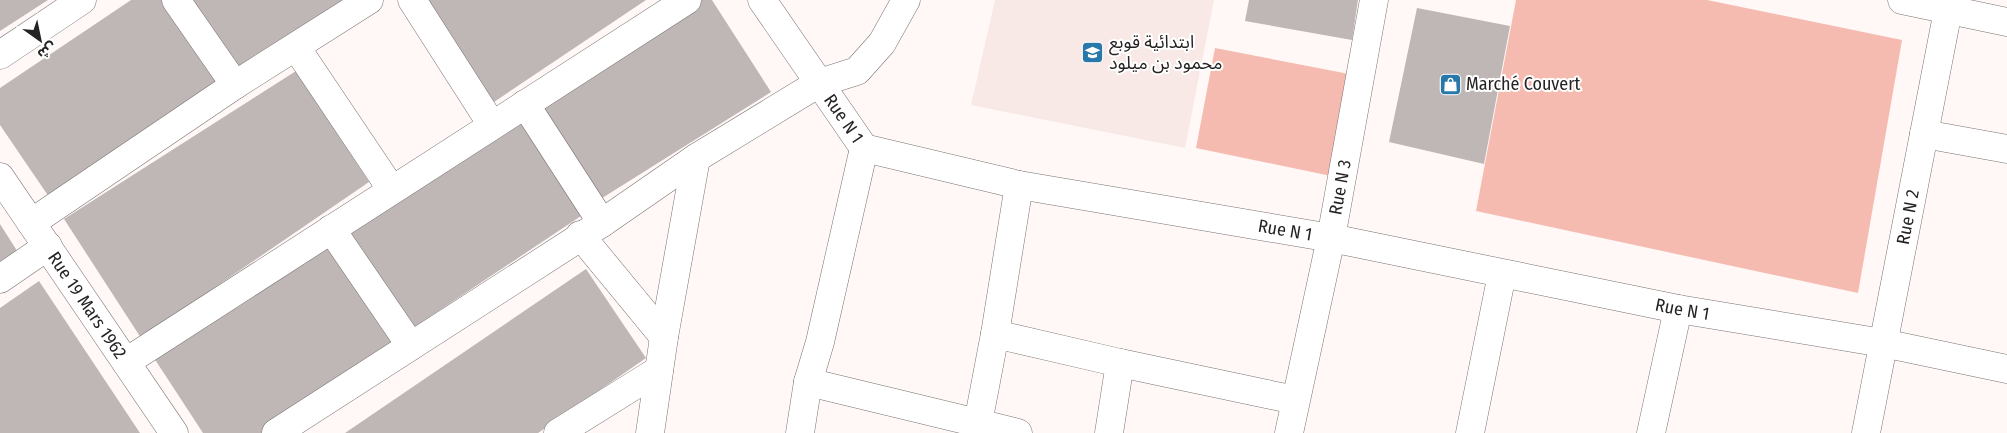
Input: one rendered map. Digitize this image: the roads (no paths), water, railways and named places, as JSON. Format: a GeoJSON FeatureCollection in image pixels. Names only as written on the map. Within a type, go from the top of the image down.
{"type":"FeatureCollection","features":[{"type":"Feature","properties":{"kind":"street"},"geometry":{"type":"LineString","coordinates":[[0,55],[82,0]]}},
{"type":"Feature","properties":{"kind":"street"},"geometry":{"type":"LineString","coordinates":[[176,0],[235,85]]}},
{"type":"Feature","properties":{"kind":"street"},"geometry":{"type":"LineString","coordinates":[[31,223],[235,85],[369,0]]}},
{"type":"Feature","properties":{"kind":"street"},"geometry":{"type":"LineString","coordinates":[[412,0],[492,126]]}},
{"type":"Feature","properties":{"kind":"street"},"geometry":{"type":"LineString","coordinates":[[126,362],[687,0]]}},
{"type":"Feature","properties":{"kind":"street","name":"Rue N 1"},"geometry":{"type":"LineString","coordinates":[[762,0],[864,148],[1019,185],[1331,238],[1678,309],[1883,343],[2007,369]]}},
{"type":"Feature","properties":{"kind":"street"},"geometry":{"type":"LineString","coordinates":[[276,433],[591,229],[696,158],[819,83],[857,71],[882,43],[906,0]]}},
{"type":"Feature","properties":{"kind":"street","name":"Rue N 3"},"geometry":{"type":"LineString","coordinates":[[1289,433],[1331,238],[1374,0]]}},
{"type":"Feature","properties":{"kind":"street"},"geometry":{"type":"LineString","coordinates":[[1902,0],[1949,4],[2007,22]]}},
{"type":"Feature","properties":{"kind":"street","name":"Rue N 2"},"geometry":{"type":"LineString","coordinates":[[1866,433],[1949,4]]}},
{"type":"Feature","properties":{"kind":"street"},"geometry":{"type":"LineString","coordinates":[[296,47],[392,190]]}},
{"type":"Feature","properties":{"kind":"street"},"geometry":{"type":"LineString","coordinates":[[525,104],[591,229],[664,338]]}},
{"type":"Feature","properties":{"kind":"street"},"geometry":{"type":"LineString","coordinates":[[1924,134],[2007,149]]}},
{"type":"Feature","properties":{"kind":"street"},"geometry":{"type":"LineString","coordinates":[[800,433],[808,382],[820,342],[864,148]]}},
{"type":"Feature","properties":{"kind":"street"},"geometry":{"type":"LineString","coordinates":[[650,433],[664,338],[696,158]]}},
{"type":"Feature","properties":{"kind":"street","name":"Rue 19 Mars 1962"},"geometry":{"type":"LineString","coordinates":[[0,177],[174,433]]}},
{"type":"Feature","properties":{"kind":"street"},"geometry":{"type":"LineString","coordinates":[[978,423],[995,334],[1019,185]]}},
{"type":"Feature","properties":{"kind":"street"},"geometry":{"type":"LineString","coordinates":[[331,229],[411,346]]}},
{"type":"Feature","properties":{"kind":"street"},"geometry":{"type":"LineString","coordinates":[[0,279],[48,246]]}},
{"type":"Feature","properties":{"kind":"street"},"geometry":{"type":"LineString","coordinates":[[1470,433],[1502,274]]}},
{"type":"Feature","properties":{"kind":"street"},"geometry":{"type":"LineString","coordinates":[[1651,433],[1678,309]]}},
{"type":"Feature","properties":{"kind":"street"},"geometry":{"type":"LineString","coordinates":[[995,334],[1295,400]]}},
{"type":"Feature","properties":{"kind":"street"},"geometry":{"type":"LineString","coordinates":[[1109,433],[1120,363]]}},
{"type":"Feature","properties":{"kind":"street"},"geometry":{"type":"LineString","coordinates":[[558,433],[659,370]]}},
{"type":"Feature","properties":{"kind":"street"},"geometry":{"type":"LineString","coordinates":[[808,382],[1018,433]]}},
{"type":"Feature","properties":{"kind":"place","name":"ابتدائية قوبع محمود بن ميلود"},"geometry":{"type":"Point","coordinates":[1093,52]}},
{"type":"Feature","properties":{"kind":"place","name":"Marché Couvert"},"geometry":{"type":"Point","coordinates":[1450,84]}}]}
